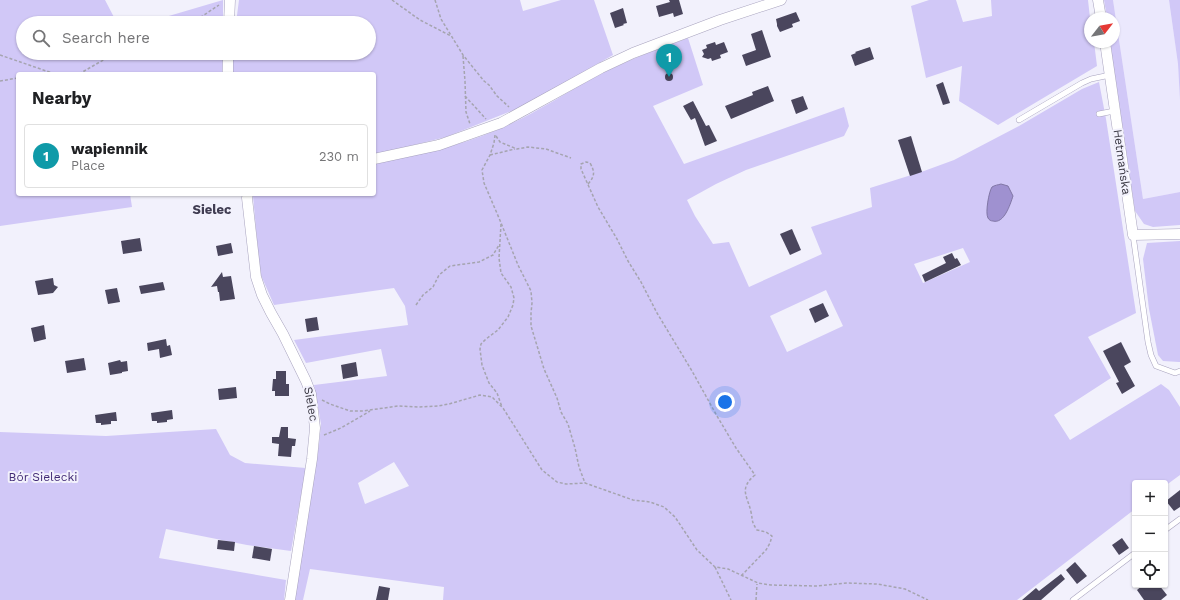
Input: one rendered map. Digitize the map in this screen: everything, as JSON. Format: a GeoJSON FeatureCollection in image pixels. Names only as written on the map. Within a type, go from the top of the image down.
{"type":"FeatureCollection","features":[{"type":"Feature","properties":{"kind":"street"},"geometry":{"type":"LineString","coordinates":[[376,159],[439,145],[473,133],[494,130],[501,123],[602,68],[633,53],[720,20],[781,0]]}},
{"type":"Feature","properties":{"kind":"street"},"geometry":{"type":"LineString","coordinates":[[1098,0],[1100,12]]}},
{"type":"Feature","properties":{"kind":"street"},"geometry":{"type":"LineString","coordinates":[[227,1],[228,16]]}},
{"type":"Feature","properties":{"kind":"street","name":"Hetmańska"},"geometry":{"type":"LineString","coordinates":[[1106,48],[1133,235]]}},
{"type":"Feature","properties":{"kind":"street"},"geometry":{"type":"LineString","coordinates":[[228,60],[228,72]]}},
{"type":"Feature","properties":{"kind":"street","name":"Sielec"},"geometry":{"type":"LineString","coordinates":[[248,196],[256,277],[270,313],[283,334],[306,380],[311,394],[315,428],[312,459],[290,600]]}},
{"type":"Feature","properties":{"kind":"street"},"geometry":{"type":"LineString","coordinates":[[1133,235],[1180,234]]}},
{"type":"Feature","properties":{"kind":"lane"},"geometry":{"type":"LineString","coordinates":[[1019,120],[1082,83],[1091,79],[1110,76]]}},
{"type":"Feature","properties":{"kind":"lane"},"geometry":{"type":"LineString","coordinates":[[1099,114],[1114,111]]}},
{"type":"Feature","properties":{"kind":"lane"},"geometry":{"type":"LineString","coordinates":[[1133,235],[1142,304],[1151,355],[1156,366],[1175,373],[1180,371]]}},
{"type":"Feature","properties":{"kind":"lane"},"geometry":{"type":"LineString","coordinates":[[1168,528],[1180,519]]}},
{"type":"Feature","properties":{"kind":"lane"},"geometry":{"type":"LineString","coordinates":[[1073,600],[1132,555]]}},
{"type":"Feature","properties":{"kind":"path"},"geometry":{"type":"LineString","coordinates":[[392,0],[420,20],[453,37]]}},
{"type":"Feature","properties":{"kind":"path"},"geometry":{"type":"LineString","coordinates":[[435,0],[441,19],[463,55],[484,81],[489,84],[497,96],[510,108],[515,116]]}},
{"type":"Feature","properties":{"kind":"path"},"geometry":{"type":"LineString","coordinates":[[203,16],[227,1]]}},
{"type":"Feature","properties":{"kind":"path"},"geometry":{"type":"LineString","coordinates":[[0,55],[49,72]]}},
{"type":"Feature","properties":{"kind":"path"},"geometry":{"type":"LineString","coordinates":[[463,55],[466,81],[466,112],[473,133]]}},
{"type":"Feature","properties":{"kind":"path"},"geometry":{"type":"LineString","coordinates":[[82,72],[103,60]]}},
{"type":"Feature","properties":{"kind":"path"},"geometry":{"type":"LineString","coordinates":[[0,81],[16,78]]}},
{"type":"Feature","properties":{"kind":"path"},"geometry":{"type":"LineString","coordinates":[[465,96],[494,130],[500,142],[517,149]]}},
{"type":"Feature","properties":{"kind":"path"},"geometry":{"type":"LineString","coordinates":[[494,130],[494,143],[482,170],[484,183],[518,265],[531,291],[531,326],[544,369],[557,398],[561,412],[568,424],[579,467],[585,483]]}},
{"type":"Feature","properties":{"kind":"path"},"geometry":{"type":"LineString","coordinates":[[490,154],[528,147],[546,149],[571,158]]}},
{"type":"Feature","properties":{"kind":"path"},"geometry":{"type":"LineString","coordinates":[[588,184],[593,178],[594,174],[590,163],[586,162],[581,164],[581,169],[598,207],[717,416],[736,448],[755,475],[746,486],[745,493],[751,512],[752,523],[757,530],[766,532],[772,536],[766,550],[742,575]]}},
{"type":"Feature","properties":{"kind":"path"},"geometry":{"type":"LineString","coordinates":[[501,222],[499,258],[501,273],[510,287],[514,298],[513,305],[508,317],[498,330],[481,344],[480,349],[482,365],[489,383],[497,393],[503,408],[542,470],[557,482],[566,484],[585,483],[633,500],[650,502],[664,507],[675,517],[697,550],[715,567],[731,600]]}},
{"type":"Feature","properties":{"kind":"path"},"geometry":{"type":"LineString","coordinates":[[416,305],[423,295],[433,287],[439,275],[450,266],[479,262],[493,255],[500,244]]}},
{"type":"Feature","properties":{"kind":"path"},"geometry":{"type":"LineString","coordinates":[[311,394],[330,404],[350,411],[363,411],[398,406],[438,406],[480,395],[492,397],[503,408]]}},
{"type":"Feature","properties":{"kind":"path"},"geometry":{"type":"LineString","coordinates":[[314,436],[325,435],[341,428],[372,410]]}},
{"type":"Feature","properties":{"kind":"path"},"geometry":{"type":"LineString","coordinates":[[715,567],[728,569],[758,583],[771,585],[817,586],[847,583],[877,584],[905,589],[928,600]]}},
{"type":"Feature","properties":{"kind":"path"},"geometry":{"type":"LineString","coordinates":[[756,600],[758,583]]}},
{"type":"Feature","properties":{"kind":"shaded area"},"geometry":{"type":"Polygon","coordinates":[[[1113,0],[1169,0],[1178,64],[1180,100],[1180,192],[1143,199],[1120,46],[1120,12],[1115,12],[1113,0]]]}},
{"type":"Feature","properties":{"kind":"shaded area"},"geometry":{"type":"Polygon","coordinates":[[[1001,184],[1008,186],[1013,196],[1003,217],[1000,220],[992,221],[989,220],[987,215],[990,193],[992,187],[1001,184]]]}},
{"type":"Feature","properties":{"kind":"green space"},"geometry":{"type":"Polygon","coordinates":[[[0,0],[105,0],[113,16],[16,16],[16,60],[223,60],[222,72],[16,72],[16,196],[130,196],[132,207],[0,226],[0,0]]]}},
{"type":"Feature","properties":{"kind":"green space"},"geometry":{"type":"Polygon","coordinates":[[[223,0],[223,16],[169,16],[223,0]]]}},
{"type":"Feature","properties":{"kind":"green space"},"geometry":{"type":"Polygon","coordinates":[[[239,0],[520,0],[523,11],[561,0],[594,0],[613,55],[524,106],[446,137],[376,154],[376,72],[231,72],[232,60],[376,60],[376,16],[237,16],[239,0]]]}},
{"type":"Feature","properties":{"kind":"green space"},"geometry":{"type":"Polygon","coordinates":[[[929,0],[956,0],[963,22],[992,16],[991,0],[1088,0],[1089,12],[1084,12],[1084,48],[1095,48],[1097,66],[998,125],[959,101],[962,66],[926,78],[911,6],[929,0]]]}},
{"type":"Feature","properties":{"kind":"green space"},"geometry":{"type":"Polygon","coordinates":[[[1104,0],[1113,0],[1115,12],[1106,12],[1104,0]]]}},
{"type":"Feature","properties":{"kind":"green space"},"geometry":{"type":"Polygon","coordinates":[[[1169,0],[1180,0],[1180,100],[1178,64],[1169,0]]]}},
{"type":"Feature","properties":{"kind":"green space"},"geometry":{"type":"Polygon","coordinates":[[[688,38],[703,85],[653,106],[684,164],[844,107],[849,126],[844,136],[746,170],[687,200],[695,216],[713,244],[729,242],[749,287],[822,254],[811,227],[872,207],[870,188],[954,160],[1019,126],[1082,89],[1099,82],[1136,313],[1088,337],[1111,378],[1054,415],[1070,440],[1161,384],[1169,390],[1180,407],[1180,475],[1168,484],[1168,480],[1132,480],[1132,511],[1017,600],[443,600],[444,587],[310,569],[303,600],[293,600],[319,445],[321,424],[314,385],[387,376],[381,349],[306,363],[294,340],[408,325],[405,306],[394,288],[274,305],[260,273],[253,196],[376,196],[376,163],[437,150],[482,136],[523,118],[610,70],[643,55],[688,38]],[[963,248],[914,264],[923,283],[970,262],[963,248]],[[826,290],[770,316],[787,352],[843,326],[826,290]],[[394,462],[358,483],[365,504],[409,486],[394,462]]]}},
{"type":"Feature","properties":{"kind":"green space"},"geometry":{"type":"Polygon","coordinates":[[[1120,46],[1143,199],[1180,192],[1180,225],[1153,227],[1144,224],[1135,211],[1111,48],[1120,48],[1120,46]]]}},
{"type":"Feature","properties":{"kind":"green space"},"geometry":{"type":"Polygon","coordinates":[[[1180,241],[1180,362],[1163,361],[1158,355],[1149,309],[1143,259],[1147,243],[1180,241]]]}},
{"type":"Feature","properties":{"kind":"green space","name":"Bór Sielecki"},"geometry":{"type":"Polygon","coordinates":[[[216,429],[230,455],[245,463],[306,468],[291,551],[247,545],[166,529],[159,558],[286,580],[284,600],[0,600],[0,432],[106,436],[216,429]]]}},
{"type":"Feature","properties":{"kind":"building"},"geometry":{"type":"Polygon","coordinates":[[[669,0],[679,0],[683,14],[674,17],[673,13],[659,17],[656,6],[670,2],[669,0]]]}},
{"type":"Feature","properties":{"kind":"building"},"geometry":{"type":"Polygon","coordinates":[[[623,8],[627,23],[615,28],[610,13],[623,8]]]}},
{"type":"Feature","properties":{"kind":"building"},"geometry":{"type":"Polygon","coordinates":[[[796,12],[800,21],[792,24],[793,27],[780,32],[776,19],[796,12]]]}},
{"type":"Feature","properties":{"kind":"building"},"geometry":{"type":"Polygon","coordinates":[[[762,30],[771,57],[746,66],[742,55],[756,50],[751,34],[762,30]]]}},
{"type":"Feature","properties":{"kind":"building"},"geometry":{"type":"Polygon","coordinates":[[[715,42],[716,45],[724,42],[728,52],[720,55],[721,58],[712,61],[711,58],[708,59],[702,57],[704,54],[702,50],[707,48],[706,45],[715,42]]]}},
{"type":"Feature","properties":{"kind":"building"},"geometry":{"type":"Polygon","coordinates":[[[870,47],[874,59],[855,66],[851,55],[856,53],[855,52],[870,47]]]}},
{"type":"Feature","properties":{"kind":"building"},"geometry":{"type":"Polygon","coordinates":[[[667,73],[671,73],[673,77],[671,81],[667,81],[665,79],[665,75],[667,73]]]}},
{"type":"Feature","properties":{"kind":"building"},"geometry":{"type":"Polygon","coordinates":[[[943,82],[950,103],[943,105],[936,85],[943,82]]]}},
{"type":"Feature","properties":{"kind":"building"},"geometry":{"type":"Polygon","coordinates":[[[768,86],[774,101],[731,119],[725,106],[753,95],[752,92],[768,86]]]}},
{"type":"Feature","properties":{"kind":"building"},"geometry":{"type":"Polygon","coordinates":[[[803,96],[808,109],[796,114],[791,100],[803,96]]]}},
{"type":"Feature","properties":{"kind":"building"},"geometry":{"type":"Polygon","coordinates":[[[693,101],[706,126],[709,125],[717,141],[705,146],[695,118],[691,120],[683,106],[693,101]]]}},
{"type":"Feature","properties":{"kind":"building"},"geometry":{"type":"Polygon","coordinates":[[[911,136],[922,172],[910,176],[898,140],[911,136]]]}},
{"type":"Feature","properties":{"kind":"building"},"geometry":{"type":"Polygon","coordinates":[[[792,229],[801,250],[790,255],[780,234],[792,229]]]}},
{"type":"Feature","properties":{"kind":"building"},"geometry":{"type":"Polygon","coordinates":[[[140,238],[142,251],[123,254],[121,241],[140,238]]]}},
{"type":"Feature","properties":{"kind":"building"},"geometry":{"type":"Polygon","coordinates":[[[231,243],[233,253],[218,256],[216,246],[231,243]]]}},
{"type":"Feature","properties":{"kind":"building"},"geometry":{"type":"Polygon","coordinates":[[[952,253],[961,265],[925,282],[922,275],[946,263],[943,257],[952,253]]]}},
{"type":"Feature","properties":{"kind":"building"},"geometry":{"type":"Polygon","coordinates":[[[222,272],[223,277],[231,276],[235,299],[220,301],[217,286],[211,287],[222,272]]]}},
{"type":"Feature","properties":{"kind":"building"},"geometry":{"type":"Polygon","coordinates":[[[53,278],[54,285],[58,287],[53,293],[38,295],[35,281],[53,278]]]}},
{"type":"Feature","properties":{"kind":"building"},"geometry":{"type":"Polygon","coordinates":[[[163,282],[165,290],[141,294],[139,286],[163,282]]]}},
{"type":"Feature","properties":{"kind":"building"},"geometry":{"type":"Polygon","coordinates":[[[117,288],[120,302],[108,304],[105,290],[117,288]]]}},
{"type":"Feature","properties":{"kind":"building"},"geometry":{"type":"Polygon","coordinates":[[[823,303],[829,316],[815,323],[809,309],[823,303]]]}},
{"type":"Feature","properties":{"kind":"building"},"geometry":{"type":"Polygon","coordinates":[[[317,317],[319,330],[307,332],[305,319],[317,317]]]}},
{"type":"Feature","properties":{"kind":"building"},"geometry":{"type":"Polygon","coordinates":[[[44,325],[46,339],[34,342],[31,328],[44,325]]]}},
{"type":"Feature","properties":{"kind":"building"},"geometry":{"type":"Polygon","coordinates":[[[166,339],[167,346],[170,345],[172,355],[160,358],[159,349],[148,351],[147,343],[166,339]]]}},
{"type":"Feature","properties":{"kind":"building"},"geometry":{"type":"Polygon","coordinates":[[[1121,342],[1131,362],[1124,366],[1135,386],[1122,394],[1116,383],[1119,382],[1103,351],[1121,342]]]}},
{"type":"Feature","properties":{"kind":"building"},"geometry":{"type":"Polygon","coordinates":[[[84,358],[86,370],[67,373],[65,361],[84,358]]]}},
{"type":"Feature","properties":{"kind":"building"},"geometry":{"type":"Polygon","coordinates":[[[120,360],[121,362],[127,361],[128,371],[110,375],[108,363],[120,360]]]}},
{"type":"Feature","properties":{"kind":"building"},"geometry":{"type":"Polygon","coordinates":[[[356,362],[358,376],[343,379],[341,365],[356,362]]]}},
{"type":"Feature","properties":{"kind":"building"},"geometry":{"type":"Polygon","coordinates":[[[276,371],[286,371],[286,384],[289,384],[289,396],[275,396],[275,391],[272,391],[273,379],[276,379],[276,371]]]}},
{"type":"Feature","properties":{"kind":"building"},"geometry":{"type":"Polygon","coordinates":[[[236,387],[237,398],[219,400],[218,389],[236,387]]]}},
{"type":"Feature","properties":{"kind":"building"},"geometry":{"type":"Polygon","coordinates":[[[172,410],[173,419],[167,420],[167,422],[157,423],[157,421],[152,421],[151,413],[172,410]]]}},
{"type":"Feature","properties":{"kind":"building"},"geometry":{"type":"Polygon","coordinates":[[[116,412],[117,421],[111,421],[111,424],[101,425],[101,423],[96,423],[95,415],[116,412]]]}},
{"type":"Feature","properties":{"kind":"building"},"geometry":{"type":"Polygon","coordinates":[[[281,427],[288,427],[288,438],[296,439],[295,446],[292,446],[291,457],[278,456],[279,444],[272,443],[272,437],[279,437],[281,427]]]}},
{"type":"Feature","properties":{"kind":"building"},"geometry":{"type":"Polygon","coordinates":[[[1180,490],[1180,507],[1174,511],[1168,504],[1168,499],[1180,490]]]}},
{"type":"Feature","properties":{"kind":"building"},"geometry":{"type":"Polygon","coordinates":[[[1122,538],[1129,548],[1119,555],[1112,545],[1122,538]]]}},
{"type":"Feature","properties":{"kind":"building"},"geometry":{"type":"Polygon","coordinates":[[[218,540],[235,542],[234,551],[217,549],[218,540]]]}},
{"type":"Feature","properties":{"kind":"building"},"geometry":{"type":"Polygon","coordinates":[[[254,546],[272,549],[270,561],[252,558],[254,546]]]}},
{"type":"Feature","properties":{"kind":"building"},"geometry":{"type":"Polygon","coordinates":[[[1075,562],[1087,576],[1077,584],[1066,570],[1075,562]]]}},
{"type":"Feature","properties":{"kind":"building"},"geometry":{"type":"Polygon","coordinates":[[[1061,574],[1065,579],[1041,600],[1022,600],[1036,588],[1039,591],[1061,574]]]}},
{"type":"Feature","properties":{"kind":"building"},"geometry":{"type":"Polygon","coordinates":[[[379,586],[390,588],[388,600],[376,600],[379,586]]]}},
{"type":"Feature","properties":{"kind":"building"},"geometry":{"type":"Polygon","coordinates":[[[1139,588],[1161,588],[1167,595],[1161,600],[1144,600],[1137,590],[1139,588]]]}},
{"type":"Feature","properties":{"kind":"place","name":"wapiennik"},"geometry":{"type":"Point","coordinates":[669,77]}},
{"type":"Feature","properties":{"kind":"district","name":"Sielec"},"geometry":{"type":"Point","coordinates":[212,209]}}]}
